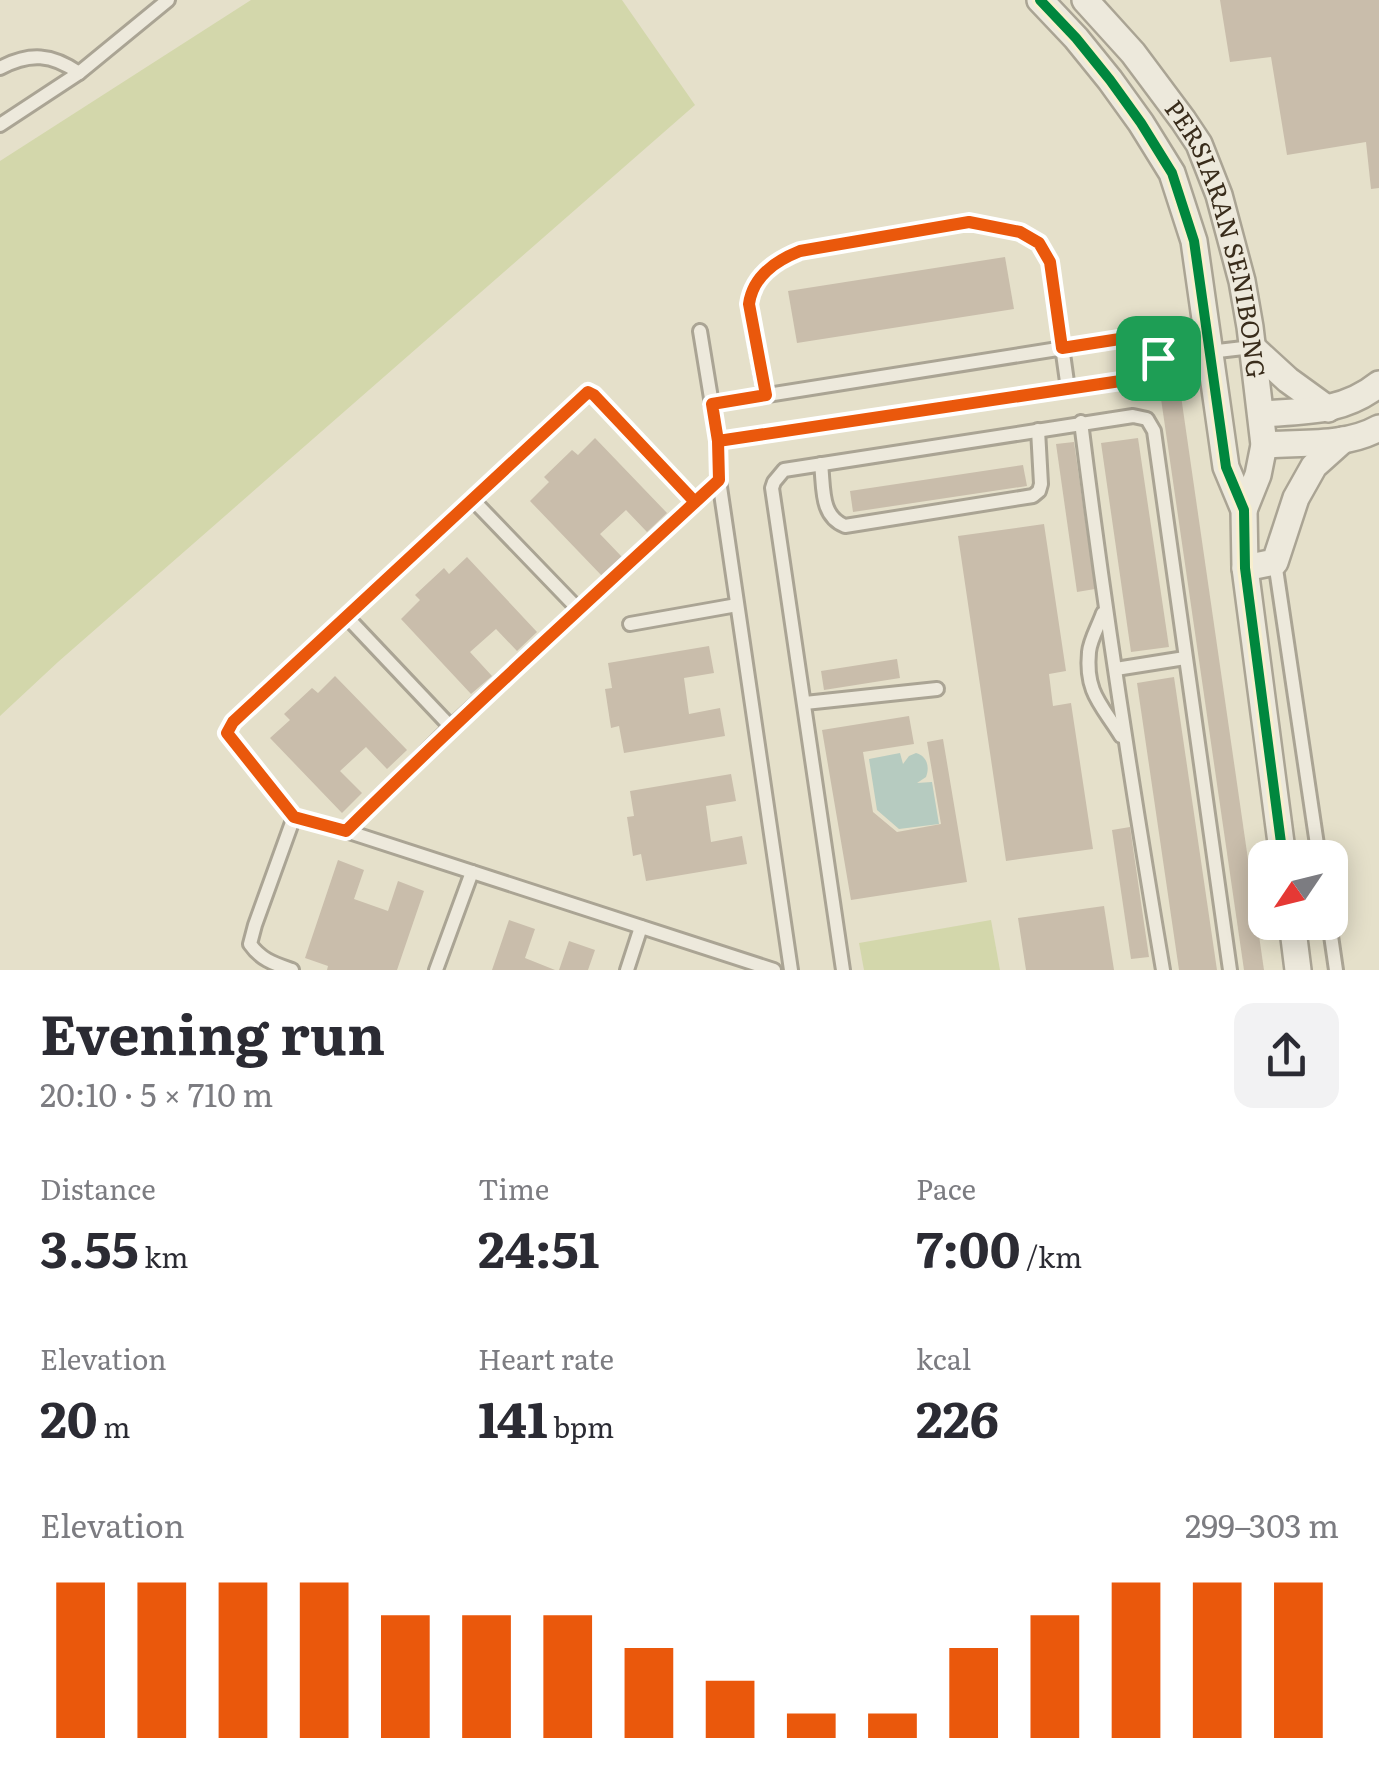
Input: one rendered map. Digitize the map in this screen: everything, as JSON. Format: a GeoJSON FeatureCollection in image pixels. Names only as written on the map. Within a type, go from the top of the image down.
{"type":"FeatureCollection","features":[{"type":"Feature","properties":{"kind":"street","name":"PERSIARAN SENIBONG"},"geometry":{"type":"LineString","coordinates":[[1040,0],[1110,80],[1172,173],[1194,241],[1226,467],[1244,510],[1245,568],[1281,840]]}},
{"type":"Feature","properties":{"kind":"street","name":"PERSIARAN SENIBONG"},"geometry":{"type":"LineString","coordinates":[[1085,0],[1133,53],[1199,144],[1219,195],[1242,281],[1264,446],[1244,510]]}},
{"type":"Feature","properties":{"kind":"street"},"geometry":{"type":"LineString","coordinates":[[1252,347],[1328,409]]}},
{"type":"Feature","properties":{"kind":"street"},"geometry":{"type":"LineString","coordinates":[[1260,414],[1328,409],[1360,398],[1379,384]]}},
{"type":"Feature","properties":{"kind":"street"},"geometry":{"type":"LineString","coordinates":[[1264,446],[1343,440],[1366,436],[1379,428]]}},
{"type":"Feature","properties":{"kind":"street"},"geometry":{"type":"LineString","coordinates":[[1245,568],[1275,562],[1296,498],[1314,466],[1343,440]]}},
{"type":"Feature","properties":{"kind":"street"},"geometry":{"type":"LineString","coordinates":[[1294,940],[1298,970]]}},
{"type":"Feature","properties":{"kind":"lane"},"geometry":{"type":"LineString","coordinates":[[0,125],[79,74],[168,0]]}},
{"type":"Feature","properties":{"kind":"lane"},"geometry":{"type":"LineString","coordinates":[[0,68],[19,58],[42,57],[62,61],[79,74]]}},
{"type":"Feature","properties":{"kind":"lane"},"geometry":{"type":"LineString","coordinates":[[766,395],[749,304],[751,290],[759,278],[800,251],[969,222],[1020,232],[1039,243],[1050,262],[1068,389]]}},
{"type":"Feature","properties":{"kind":"lane"},"geometry":{"type":"LineString","coordinates":[[700,332],[791,970]]}},
{"type":"Feature","properties":{"kind":"lane"},"geometry":{"type":"LineString","coordinates":[[712,404],[1126,338],[1158,358]]}},
{"type":"Feature","properties":{"kind":"lane"},"geometry":{"type":"LineString","coordinates":[[718,441],[1134,379],[1158,358],[1252,347]]}},
{"type":"Feature","properties":{"kind":"lane"},"geometry":{"type":"LineString","coordinates":[[695,502],[588,392],[233,722],[227,733],[294,817],[774,970]]}},
{"type":"Feature","properties":{"kind":"lane"},"geometry":{"type":"LineString","coordinates":[[843,970],[774,482],[784,470],[1140,416],[1152,424],[1230,970]]}},
{"type":"Feature","properties":{"kind":"lane"},"geometry":{"type":"LineString","coordinates":[[1081,422],[1104,608],[1162,970]]}},
{"type":"Feature","properties":{"kind":"lane"},"geometry":{"type":"LineString","coordinates":[[821,464],[826,511],[834,522],[845,526],[1034,496],[1042,484],[1038,430]]}},
{"type":"Feature","properties":{"kind":"lane"},"geometry":{"type":"LineString","coordinates":[[346,831],[451,727],[719,480]]}},
{"type":"Feature","properties":{"kind":"lane"},"geometry":{"type":"LineString","coordinates":[[472,499],[578,610]]}},
{"type":"Feature","properties":{"kind":"lane"},"geometry":{"type":"LineString","coordinates":[[1275,562],[1316,840]]}},
{"type":"Feature","properties":{"kind":"lane"},"geometry":{"type":"LineString","coordinates":[[630,624],[737,606]]}},
{"type":"Feature","properties":{"kind":"lane"},"geometry":{"type":"LineString","coordinates":[[1104,608],[1088,648],[1090,680],[1097,703],[1125,742]]}},
{"type":"Feature","properties":{"kind":"lane"},"geometry":{"type":"LineString","coordinates":[[346,616],[451,727]]}},
{"type":"Feature","properties":{"kind":"lane"},"geometry":{"type":"LineString","coordinates":[[1116,670],[1185,658]]}},
{"type":"Feature","properties":{"kind":"lane"},"geometry":{"type":"LineString","coordinates":[[805,703],[937,689]]}},
{"type":"Feature","properties":{"kind":"lane"},"geometry":{"type":"LineString","coordinates":[[292,970],[265,960],[250,944],[294,817]]}},
{"type":"Feature","properties":{"kind":"lane"},"geometry":{"type":"LineString","coordinates":[[436,970],[472,872]]}},
{"type":"Feature","properties":{"kind":"lane"},"geometry":{"type":"LineString","coordinates":[[627,970],[642,927]]}},
{"type":"Feature","properties":{"kind":"lane"},"geometry":{"type":"LineString","coordinates":[[1332,940],[1336,970]]}},
{"type":"Feature","properties":{"kind":"green space"},"geometry":{"type":"Polygon","coordinates":[[[251,0],[622,0],[695,105],[0,716],[0,161],[251,0]]]}},
{"type":"Feature","properties":{"kind":"green space"},"geometry":{"type":"Polygon","coordinates":[[[991,920],[1000,970],[864,970],[859,943],[991,920]]]}},
{"type":"Feature","properties":{"kind":"shaded area"},"geometry":{"type":"Polygon","coordinates":[[[900,753],[903,764],[916,753],[925,759],[926,777],[917,783],[932,782],[939,824],[899,829],[877,810],[869,759],[900,753]]]}},
{"type":"Feature","properties":{"kind":"building"},"geometry":{"type":"Polygon","coordinates":[[[1220,0],[1379,0],[1379,188],[1371,189],[1366,142],[1287,155],[1271,57],[1230,62],[1220,0]]]}},
{"type":"Feature","properties":{"kind":"building"},"geometry":{"type":"Polygon","coordinates":[[[1005,257],[1014,309],[797,343],[788,291],[1005,257]]]}},
{"type":"Feature","properties":{"kind":"building"},"geometry":{"type":"Polygon","coordinates":[[[1180,389],[1248,859],[1248,940],[1260,940],[1264,970],[1244,970],[1160,392],[1180,389]]]}},
{"type":"Feature","properties":{"kind":"building"},"geometry":{"type":"Polygon","coordinates":[[[595,438],[667,513],[647,532],[626,510],[600,534],[622,557],[602,576],[530,501],[549,482],[544,477],[572,450],[578,455],[595,438]]]}},
{"type":"Feature","properties":{"kind":"building"},"geometry":{"type":"Polygon","coordinates":[[[1138,438],[1169,647],[1131,652],[1101,443],[1138,438]]]}},
{"type":"Feature","properties":{"kind":"building"},"geometry":{"type":"Polygon","coordinates":[[[1074,442],[1095,589],[1077,592],[1056,444],[1074,442]]]}},
{"type":"Feature","properties":{"kind":"building"},"geometry":{"type":"Polygon","coordinates":[[[1023,465],[1027,486],[853,512],[850,491],[1023,465]]]}},
{"type":"Feature","properties":{"kind":"building"},"geometry":{"type":"Polygon","coordinates":[[[1044,524],[1066,671],[1049,674],[1053,706],[1071,703],[1093,849],[1006,861],[958,536],[1044,524]]]}},
{"type":"Feature","properties":{"kind":"building"},"geometry":{"type":"Polygon","coordinates":[[[467,557],[537,632],[517,651],[496,629],[470,652],[492,676],[471,694],[401,619],[420,600],[415,595],[444,568],[449,574],[467,557]]]}},
{"type":"Feature","properties":{"kind":"building"},"geometry":{"type":"Polygon","coordinates":[[[709,646],[714,673],[684,678],[689,714],[720,708],[725,736],[624,753],[619,726],[611,728],[605,689],[612,688],[608,663],[709,646]]]}},
{"type":"Feature","properties":{"kind":"building"},"geometry":{"type":"Polygon","coordinates":[[[897,659],[900,678],[824,690],[821,671],[897,659]]]}},
{"type":"Feature","properties":{"kind":"building"},"geometry":{"type":"Polygon","coordinates":[[[335,676],[407,750],[387,769],[366,747],[340,771],[362,793],[342,813],[270,738],[290,720],[284,714],[312,688],[318,693],[335,676]]]}},
{"type":"Feature","properties":{"kind":"building"},"geometry":{"type":"Polygon","coordinates":[[[1174,677],[1217,970],[1179,970],[1137,683],[1174,677]]]}},
{"type":"Feature","properties":{"kind":"building"},"geometry":{"type":"Polygon","coordinates":[[[909,716],[914,744],[863,752],[873,812],[897,832],[941,824],[927,742],[943,739],[967,882],[851,900],[822,730],[909,716]]]}},
{"type":"Feature","properties":{"kind":"building"},"geometry":{"type":"Polygon","coordinates":[[[731,774],[736,801],[706,806],[711,842],[742,836],[747,864],[646,881],[641,854],[633,856],[627,817],[634,816],[630,791],[731,774]]]}},
{"type":"Feature","properties":{"kind":"building"},"geometry":{"type":"Polygon","coordinates":[[[1130,827],[1149,957],[1131,959],[1112,830],[1130,827]]]}},
{"type":"Feature","properties":{"kind":"building"},"geometry":{"type":"Polygon","coordinates":[[[338,860],[364,870],[354,899],[388,911],[398,881],[424,891],[397,970],[327,970],[328,966],[305,958],[338,860]]]}},
{"type":"Feature","properties":{"kind":"building"},"geometry":{"type":"Polygon","coordinates":[[[1104,906],[1114,970],[1026,970],[1018,918],[1104,906]]]}},
{"type":"Feature","properties":{"kind":"building"},"geometry":{"type":"Polygon","coordinates":[[[509,920],[535,929],[525,958],[555,970],[492,970],[509,920]]]}},
{"type":"Feature","properties":{"kind":"building"},"geometry":{"type":"Polygon","coordinates":[[[569,941],[595,950],[588,970],[559,970],[569,941]]]}},
{"type":"Feature","properties":{"kind":"cycle path"},"geometry":{"type":"LineString","coordinates":[[1040,0],[1076,38],[1141,123],[1172,173],[1194,241],[1226,467],[1244,510],[1245,568],[1281,840]]}},
{"type":"Feature","properties":{"kind":"route"},"geometry":{"type":"LineString","coordinates":[[1158,358],[1126,338],[1062,348],[1050,262],[1039,243],[1020,232],[969,222],[800,251],[772,267],[751,290],[749,304],[766,395],[712,404],[719,480],[695,502],[588,392],[233,722],[227,733],[294,817],[346,831],[451,727],[719,480],[718,441],[1134,379],[1158,358]]}}]}
